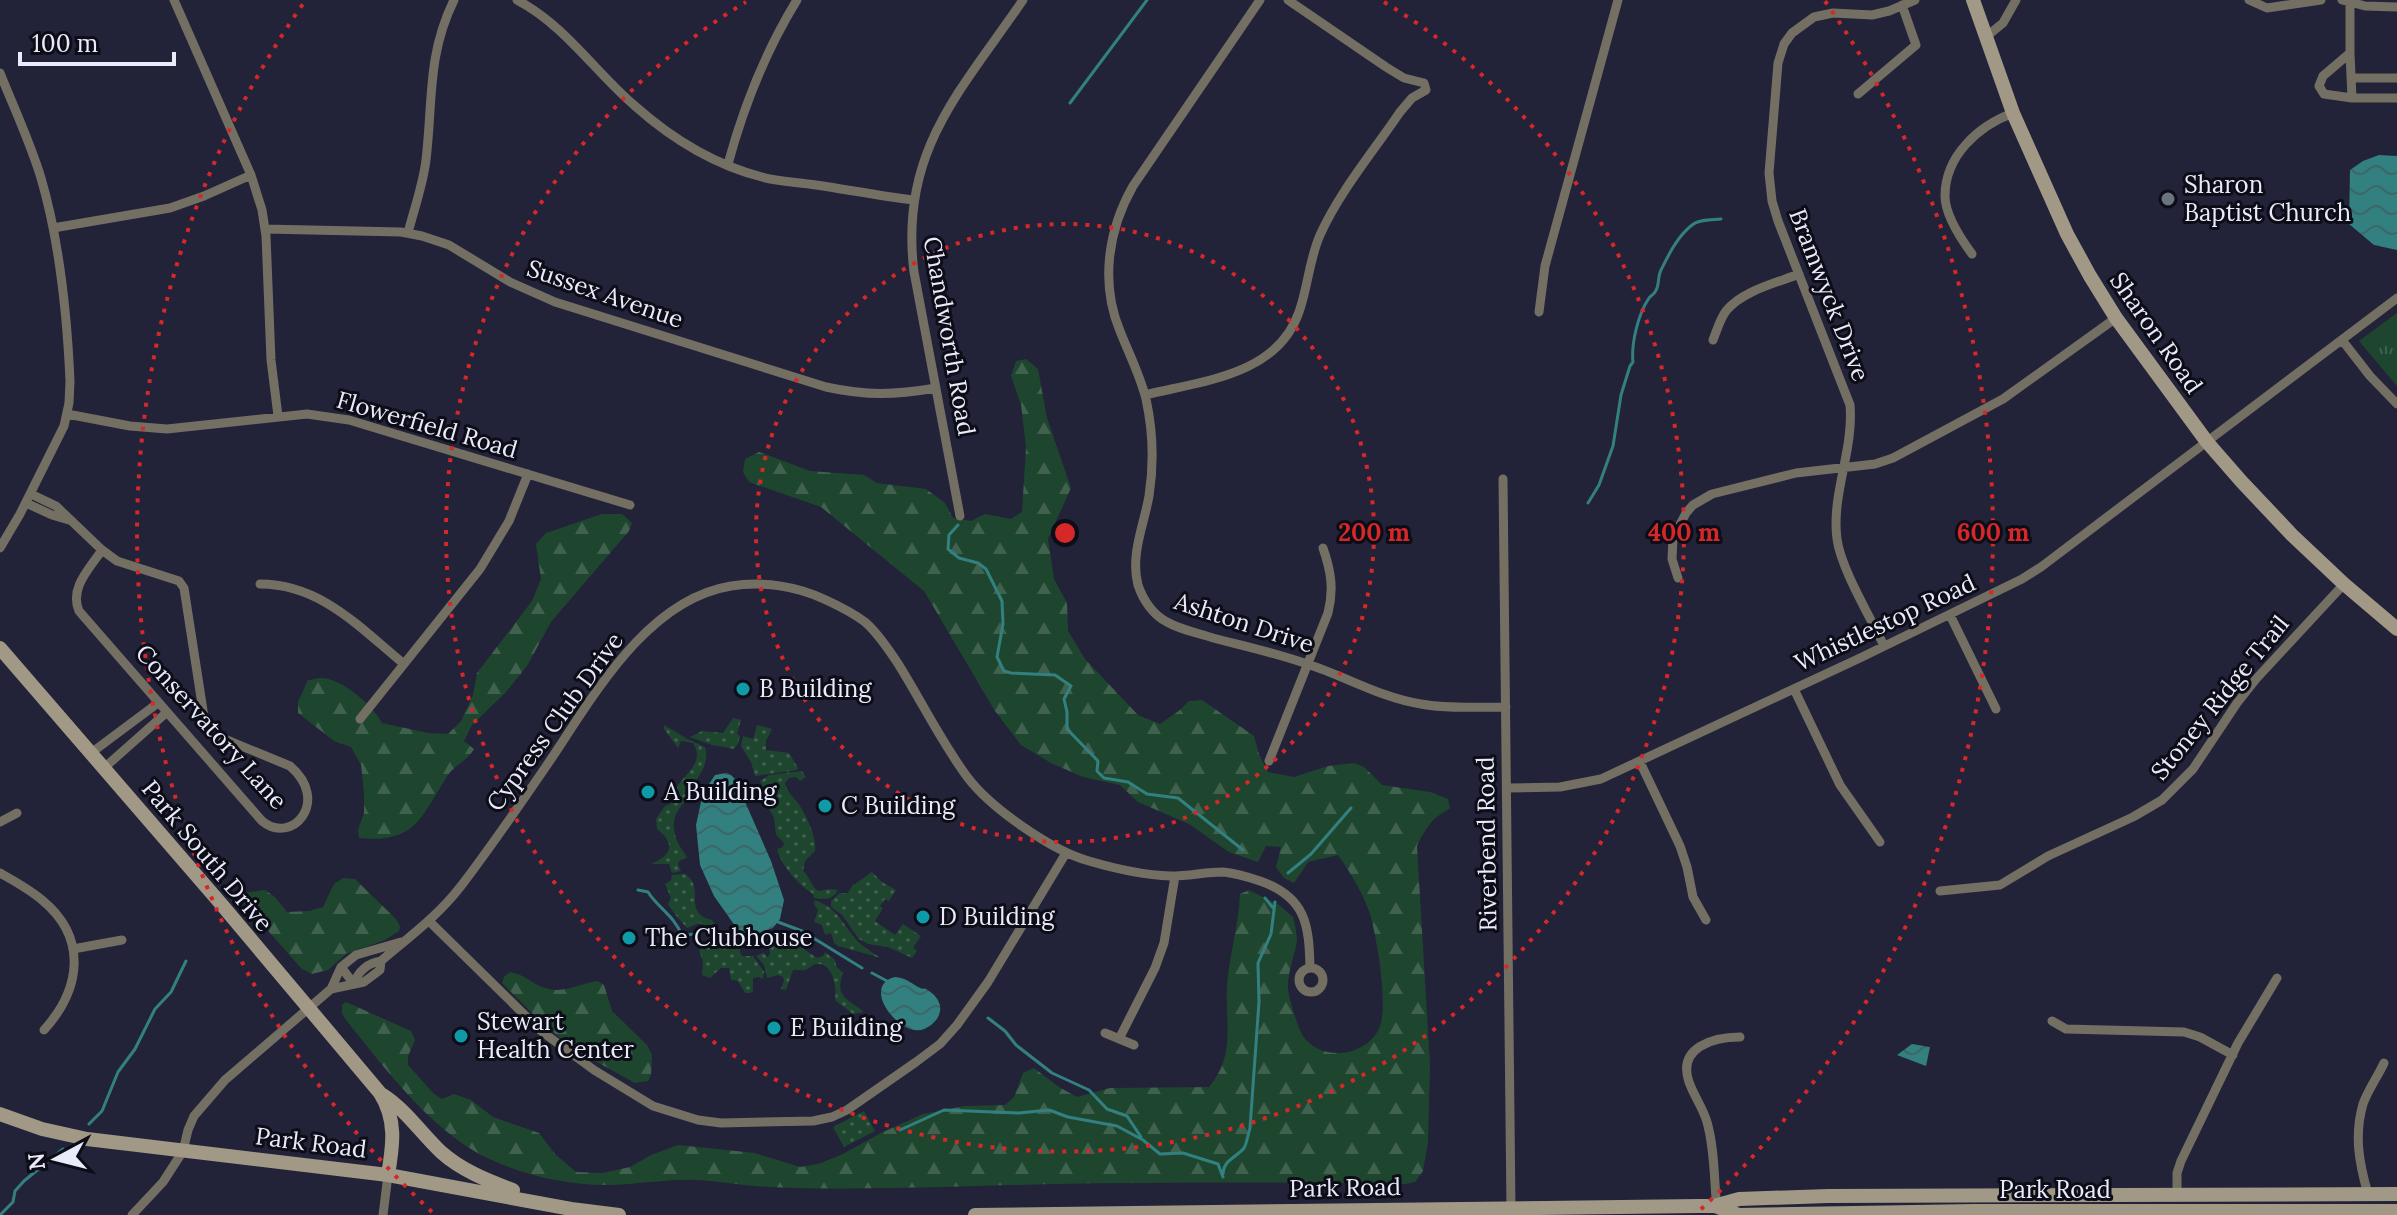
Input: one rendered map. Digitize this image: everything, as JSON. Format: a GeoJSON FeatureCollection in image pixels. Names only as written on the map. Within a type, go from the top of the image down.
{"type":"FeatureCollection","features":[{"type":"Feature","properties":{"kind":"main road","name":"Sharon Road"},"geometry":{"type":"LineString","coordinates":[[1973,0],[2013,113],[2067,234],[2116,318],[2207,442],[2262,505],[2344,584],[2397,629]]}},
{"type":"Feature","properties":{"kind":"main road","name":"Park South Drive"},"geometry":{"type":"LineString","coordinates":[[0,648],[380,1093]]}},
{"type":"Feature","properties":{"kind":"main road"},"geometry":{"type":"LineString","coordinates":[[380,1093],[391,1115],[393,1127],[388,1175]]}},
{"type":"Feature","properties":{"kind":"main road"},"geometry":{"type":"LineString","coordinates":[[380,1093],[440,1150],[463,1167],[498,1185],[550,1205]]}},
{"type":"Feature","properties":{"kind":"main road","name":"Park Road"},"geometry":{"type":"LineString","coordinates":[[0,1114],[77,1137],[388,1175],[550,1205],[570,1212],[619,1215]]}},
{"type":"Feature","properties":{"kind":"main road","name":"Park Road"},"geometry":{"type":"LineString","coordinates":[[975,1215],[1511,1209],[1598,1212],[1714,1206],[1739,1199],[1828,1196],[2397,1194]]}},
{"type":"Feature","properties":{"kind":"main road","name":"Park Road"},"geometry":{"type":"LineString","coordinates":[[1714,1206],[1739,1215],[2397,1211]]}},
{"type":"Feature","properties":{"kind":"street"},"geometry":{"type":"LineString","coordinates":[[174,0],[251,175],[265,229],[271,360],[278,416]]}},
{"type":"Feature","properties":{"kind":"street"},"geometry":{"type":"LineString","coordinates":[[408,233],[426,163],[433,66],[439,39],[454,0]]}},
{"type":"Feature","properties":{"kind":"street"},"geometry":{"type":"LineString","coordinates":[[517,0],[541,14],[573,41],[621,93],[655,123],[692,147],[764,178],[913,200]]}},
{"type":"Feature","properties":{"kind":"street"},"geometry":{"type":"LineString","coordinates":[[728,164],[752,86],[779,28],[797,0]]}},
{"type":"Feature","properties":{"kind":"street","name":"Chandworth Road"},"geometry":{"type":"LineString","coordinates":[[960,516],[911,246],[913,200],[919,171],[935,132],[1023,0]]}},
{"type":"Feature","properties":{"kind":"street","name":"Ashton Drive"},"geometry":{"type":"LineString","coordinates":[[1260,0],[1133,186],[1115,226],[1108,271],[1112,305],[1118,329],[1145,395],[1152,460],[1149,498],[1135,562],[1139,589],[1160,618],[1180,628],[1307,664],[1408,701],[1449,707],[1506,707]]}},
{"type":"Feature","properties":{"kind":"street"},"geometry":{"type":"LineString","coordinates":[[1145,395],[1245,369],[1266,356],[1283,340],[1299,312],[1313,252],[1330,216],[1400,112],[1412,98],[1426,90],[1424,83],[1404,78],[1288,0]]}},
{"type":"Feature","properties":{"kind":"street"},"geometry":{"type":"LineString","coordinates":[[1539,312],[1545,266],[1618,0]]}},
{"type":"Feature","properties":{"kind":"street","name":"Bramwyck Drive"},"geometry":{"type":"LineString","coordinates":[[1884,646],[1840,553],[1836,523],[1851,438],[1850,405],[1777,217],[1770,187],[1770,148],[1780,52],[1792,33],[1814,17],[1833,13],[1872,15],[1915,0]]}},
{"type":"Feature","properties":{"kind":"street"},"geometry":{"type":"LineString","coordinates":[[1987,36],[2003,23],[2016,0]]}},
{"type":"Feature","properties":{"kind":"street"},"geometry":{"type":"LineString","coordinates":[[2249,0],[2267,8],[2321,0]]}},
{"type":"Feature","properties":{"kind":"street"},"geometry":{"type":"LineString","coordinates":[[2352,98],[2346,1],[2377,8],[2397,7]]}},
{"type":"Feature","properties":{"kind":"street"},"geometry":{"type":"LineString","coordinates":[[1858,94],[1916,45],[1902,5]]}},
{"type":"Feature","properties":{"kind":"street"},"geometry":{"type":"LineString","coordinates":[[2350,53],[2323,76],[2319,86],[2324,94],[2352,98],[2397,98]]}},
{"type":"Feature","properties":{"kind":"street"},"geometry":{"type":"LineString","coordinates":[[0,73],[36,162],[53,228],[70,381],[67,414],[58,438],[0,548]]}},
{"type":"Feature","properties":{"kind":"street"},"geometry":{"type":"LineString","coordinates":[[2351,78],[2397,78]]}},
{"type":"Feature","properties":{"kind":"street"},"geometry":{"type":"LineString","coordinates":[[1972,254],[1957,229],[1945,198],[1949,175],[1962,146],[1982,129],[2013,113]]}},
{"type":"Feature","properties":{"kind":"street"},"geometry":{"type":"LineString","coordinates":[[53,228],[170,208],[251,175]]}},
{"type":"Feature","properties":{"kind":"street","name":"Sussex Avenue"},"geometry":{"type":"LineString","coordinates":[[265,229],[408,233],[449,245],[510,282],[544,298],[826,387],[853,393],[889,395],[936,388]]}},
{"type":"Feature","properties":{"kind":"street"},"geometry":{"type":"LineString","coordinates":[[1713,340],[1722,318],[1738,300],[1799,274]]}},
{"type":"Feature","properties":{"kind":"street","name":"Whistlestop Road"},"geometry":{"type":"LineString","coordinates":[[1507,788],[1581,785],[1601,779],[1992,595],[2041,567],[2397,298]]}},
{"type":"Feature","properties":{"kind":"street"},"geometry":{"type":"LineString","coordinates":[[1678,578],[1672,559],[1673,538],[1693,505],[1712,494],[1796,473],[1884,462],[1966,421],[2027,384],[2116,318]]}},
{"type":"Feature","properties":{"kind":"street"},"geometry":{"type":"LineString","coordinates":[[2342,340],[2397,404]]}},
{"type":"Feature","properties":{"kind":"street","name":"Flowerfield Road"},"geometry":{"type":"LineString","coordinates":[[67,414],[130,426],[167,429],[307,414],[349,420],[630,505]]}},
{"type":"Feature","properties":{"kind":"street"},"geometry":{"type":"LineString","coordinates":[[360,719],[480,569],[495,547],[528,474]]}},
{"type":"Feature","properties":{"kind":"street","name":"Riverbend Road"},"geometry":{"type":"LineString","coordinates":[[1503,479],[1511,1209]]}},
{"type":"Feature","properties":{"kind":"street","name":"Conservatory Lane"},"geometry":{"type":"LineString","coordinates":[[28,498],[56,506],[117,561],[179,581],[184,588],[202,709],[209,725],[222,738],[290,766],[298,773],[308,791],[307,808],[294,825],[280,829],[269,826],[79,611],[76,603],[80,582],[102,550]]}},
{"type":"Feature","properties":{"kind":"street"},"geometry":{"type":"LineString","coordinates":[[1269,761],[1332,597],[1330,569],[1323,548]]}},
{"type":"Feature","properties":{"kind":"street"},"geometry":{"type":"LineString","coordinates":[[260,584],[292,587],[318,597],[404,664]]}},
{"type":"Feature","properties":{"kind":"street","name":"Cypress Club Drive"},"geometry":{"type":"LineString","coordinates":[[331,989],[364,982],[380,970],[381,961],[430,922],[470,875],[596,692],[645,634],[675,608],[694,598],[718,588],[747,584],[788,587],[813,594],[865,622],[885,645],[971,782],[1002,810],[1066,853],[1136,873],[1175,876],[1225,872],[1254,879],[1284,892],[1294,901],[1306,922],[1310,967]]}},
{"type":"Feature","properties":{"kind":"street","name":"Stoney Ridge Trail"},"geometry":{"type":"LineString","coordinates":[[1940,891],[2000,885],[2048,856],[2133,817],[2162,800],[2193,769],[2256,679],[2344,584]]}},
{"type":"Feature","properties":{"kind":"street"},"geometry":{"type":"LineString","coordinates":[[1950,615],[1996,709]]}},
{"type":"Feature","properties":{"kind":"street"},"geometry":{"type":"LineString","coordinates":[[1794,689],[1840,785],[1880,842]]}},
{"type":"Feature","properties":{"kind":"street"},"geometry":{"type":"LineString","coordinates":[[91,753],[158,703]]}},
{"type":"Feature","properties":{"kind":"street"},"geometry":{"type":"LineString","coordinates":[[104,768],[166,713]]}},
{"type":"Feature","properties":{"kind":"street"},"geometry":{"type":"LineString","coordinates":[[1640,762],[1680,846],[1693,897],[1706,920]]}},
{"type":"Feature","properties":{"kind":"street"},"geometry":{"type":"LineString","coordinates":[[0,822],[17,813]]}},
{"type":"Feature","properties":{"kind":"street"},"geometry":{"type":"LineString","coordinates":[[430,922],[541,1031],[594,1070],[653,1106],[710,1122],[813,1121],[847,1110],[940,1044],[966,1016],[1066,853]]}},
{"type":"Feature","properties":{"kind":"street"},"geometry":{"type":"LineString","coordinates":[[0,873],[42,899],[53,910],[65,927],[73,949],[75,961],[71,987],[55,1018],[44,1030]]}},
{"type":"Feature","properties":{"kind":"street"},"geometry":{"type":"LineString","coordinates":[[1119,1039],[1155,968],[1164,943],[1175,876]]}},
{"type":"Feature","properties":{"kind":"street"},"geometry":{"type":"LineString","coordinates":[[73,949],[122,940]]}},
{"type":"Feature","properties":{"kind":"street","name":"Cypress Club Drive"},"geometry":{"type":"LineString","coordinates":[[132,1215],[163,1182],[183,1151],[191,1121],[209,1097],[331,989],[341,967],[356,955],[405,941]]}},
{"type":"Feature","properties":{"kind":"street"},"geometry":{"type":"LineString","coordinates":[[341,967],[354,984]]}},
{"type":"Feature","properties":{"kind":"street"},"geometry":{"type":"LineString","coordinates":[[2177,1195],[2177,1173],[2181,1161],[2233,1055],[2277,978]]}},
{"type":"Feature","properties":{"kind":"street"},"geometry":{"type":"LineString","coordinates":[[2052,1021],[2066,1029],[2184,1032],[2233,1055]]}},
{"type":"Feature","properties":{"kind":"street"},"geometry":{"type":"LineString","coordinates":[[1105,1033],[1134,1045]]}},
{"type":"Feature","properties":{"kind":"street"},"geometry":{"type":"LineString","coordinates":[[1714,1206],[1708,1127],[1689,1083],[1688,1064],[1699,1047],[1708,1041],[1740,1037]]}},
{"type":"Feature","properties":{"kind":"street"},"geometry":{"type":"LineString","coordinates":[[2368,1194],[2358,1156],[2357,1133],[2364,1101],[2384,1063]]}},
{"type":"Feature","properties":{"kind":"street"},"geometry":{"type":"LineString","coordinates":[[383,1215],[388,1175]]}},
{"type":"Feature","properties":{"kind":"street"},"geometry":{"type":"LineString","coordinates":[[1974,1195],[1974,1213]]}},
{"type":"Feature","properties":{"kind":"green space"},"geometry":{"type":"Polygon","coordinates":[[[2397,313],[2397,386],[2359,341],[2397,313]]]}},
{"type":"Feature","properties":{"kind":"green space"},"geometry":{"type":"Polygon","coordinates":[[[1026,359],[1038,369],[1047,418],[1071,488],[1048,539],[1054,579],[1067,603],[1068,631],[1085,659],[1138,715],[1160,724],[1189,701],[1202,700],[1254,736],[1268,772],[1294,777],[1328,766],[1354,763],[1364,767],[1382,785],[1430,792],[1448,799],[1450,808],[1432,822],[1417,846],[1430,1065],[1428,1142],[1423,1171],[1415,1182],[1405,1184],[1141,1183],[840,1188],[769,1187],[686,1180],[595,1185],[529,1174],[498,1163],[463,1144],[426,1113],[392,1076],[346,1020],[342,1005],[346,1002],[411,1031],[415,1040],[408,1056],[408,1065],[434,1094],[442,1099],[454,1094],[471,1100],[493,1117],[539,1133],[555,1154],[576,1172],[602,1173],[630,1167],[678,1145],[755,1153],[800,1167],[818,1164],[923,1114],[965,1106],[1005,1105],[1014,1097],[1023,1073],[1034,1068],[1077,1097],[1110,1088],[1209,1087],[1223,1063],[1226,1051],[1230,963],[1240,894],[1249,890],[1279,905],[1293,917],[1297,941],[1288,989],[1303,1036],[1311,1045],[1334,1053],[1357,1049],[1376,1034],[1381,1023],[1383,999],[1373,925],[1360,891],[1338,855],[1308,862],[1294,883],[1284,878],[1276,867],[1281,847],[1266,846],[1258,862],[1229,852],[1189,824],[1138,802],[1120,785],[1083,777],[1021,745],[995,711],[924,591],[821,507],[749,482],[743,472],[745,459],[759,452],[810,471],[864,475],[877,483],[926,489],[945,503],[953,518],[971,521],[985,514],[1011,519],[1022,512],[1026,447],[1021,405],[1011,376],[1016,361],[1026,359]]]}},
{"type":"Feature","properties":{"kind":"green space"},"geometry":{"type":"Polygon","coordinates":[[[602,514],[622,514],[632,523],[629,531],[551,622],[527,666],[506,692],[472,725],[464,741],[474,749],[471,753],[451,771],[423,815],[406,832],[378,839],[359,838],[358,830],[364,813],[361,765],[351,747],[334,741],[298,713],[298,702],[308,680],[329,679],[347,688],[364,701],[382,723],[448,734],[461,721],[473,695],[477,673],[532,601],[541,579],[536,544],[546,533],[602,514]]]}},
{"type":"Feature","properties":{"kind":"green space"},"geometry":{"type":"Polygon","coordinates":[[[733,718],[741,720],[737,734],[740,736],[734,749],[690,737],[702,731],[723,733],[733,718]]]}},
{"type":"Feature","properties":{"kind":"green space"},"geometry":{"type":"Polygon","coordinates":[[[664,725],[705,747],[706,752],[703,770],[675,816],[676,837],[687,857],[679,861],[681,871],[672,873],[669,864],[651,864],[669,849],[667,840],[657,829],[656,819],[665,806],[672,803],[675,790],[697,757],[693,743],[681,741],[678,748],[664,725]]]}},
{"type":"Feature","properties":{"kind":"green space"},"geometry":{"type":"Polygon","coordinates":[[[757,725],[772,729],[766,741],[766,750],[789,753],[797,770],[755,776],[741,746],[743,736],[753,739],[757,725]]]}},
{"type":"Feature","properties":{"kind":"green space"},"geometry":{"type":"Polygon","coordinates":[[[802,771],[806,777],[800,781],[796,777],[789,778],[785,783],[806,816],[814,840],[815,851],[805,861],[803,871],[818,891],[838,890],[828,898],[814,898],[782,862],[777,849],[784,843],[776,835],[774,818],[759,790],[762,786],[760,781],[769,775],[802,771]]]}},
{"type":"Feature","properties":{"kind":"green space"},"geometry":{"type":"Polygon","coordinates":[[[872,872],[896,890],[889,901],[885,899],[880,906],[883,908],[875,921],[895,935],[903,924],[921,936],[913,948],[917,951],[912,958],[859,939],[842,915],[831,907],[831,901],[840,893],[848,893],[852,886],[872,872]]]}},
{"type":"Feature","properties":{"kind":"green space"},"geometry":{"type":"Polygon","coordinates":[[[684,874],[694,885],[698,911],[712,920],[719,931],[716,934],[700,923],[687,928],[668,904],[671,898],[665,884],[672,875],[684,874]]]}},
{"type":"Feature","properties":{"kind":"green space"},"geometry":{"type":"Polygon","coordinates":[[[343,878],[355,879],[396,919],[399,931],[385,940],[346,954],[328,970],[312,974],[302,969],[239,898],[241,893],[265,890],[287,912],[309,911],[323,907],[334,884],[343,878]]]}},
{"type":"Feature","properties":{"kind":"green space"},"geometry":{"type":"Polygon","coordinates":[[[815,900],[834,911],[857,941],[881,958],[834,943],[831,933],[825,935],[822,925],[814,922],[818,910],[815,900]]]}},
{"type":"Feature","properties":{"kind":"green space"},"geometry":{"type":"Polygon","coordinates":[[[727,939],[740,945],[742,956],[753,956],[764,972],[763,979],[753,978],[753,991],[750,993],[745,993],[738,981],[731,980],[729,968],[721,968],[710,978],[702,975],[701,948],[727,939]]]}},
{"type":"Feature","properties":{"kind":"green space"},"geometry":{"type":"Polygon","coordinates":[[[777,941],[795,943],[817,958],[825,952],[835,960],[843,973],[840,988],[844,997],[864,1012],[853,1014],[835,1000],[833,977],[822,965],[793,970],[786,990],[781,989],[783,977],[767,978],[764,965],[756,956],[763,953],[768,957],[768,946],[777,941]]]}},
{"type":"Feature","properties":{"kind":"green space"},"geometry":{"type":"Polygon","coordinates":[[[510,972],[552,990],[597,981],[604,985],[612,1011],[647,1045],[652,1055],[648,1081],[635,1083],[575,1050],[542,1023],[502,983],[510,972]]]}},
{"type":"Feature","properties":{"kind":"green space"},"geometry":{"type":"Polygon","coordinates":[[[864,1111],[875,1131],[844,1147],[833,1127],[864,1111]]]}},
{"type":"Feature","properties":{"kind":"water"},"geometry":{"type":"Polygon","coordinates":[[[2379,155],[2397,156],[2397,250],[2374,245],[2349,224],[2350,170],[2379,155]]]}},
{"type":"Feature","properties":{"kind":"water"},"geometry":{"type":"Polygon","coordinates":[[[726,773],[735,779],[771,861],[784,900],[780,919],[773,928],[751,936],[740,933],[714,896],[700,865],[696,825],[703,793],[715,775],[726,773]]]}},
{"type":"Feature","properties":{"kind":"water"},"geometry":{"type":"Polygon","coordinates":[[[895,977],[905,979],[935,996],[940,1012],[930,1026],[915,1030],[895,1019],[887,1010],[881,990],[885,982],[895,977]]]}},
{"type":"Feature","properties":{"kind":"water"},"geometry":{"type":"Polygon","coordinates":[[[1912,1044],[1930,1047],[1926,1066],[1897,1055],[1912,1044]]]}},
{"type":"Feature","properties":{"kind":"waterway"},"geometry":{"type":"LineString","coordinates":[[1070,103],[1147,0]]}},
{"type":"Feature","properties":{"kind":"waterway"},"geometry":{"type":"LineString","coordinates":[[1588,503],[1599,485],[1613,446],[1621,395],[1633,362],[1636,329],[1645,305],[1656,290],[1661,270],[1678,240],[1692,225],[1721,219]]}},
{"type":"Feature","properties":{"kind":"waterway"},"geometry":{"type":"LineString","coordinates":[[958,525],[949,535],[948,549],[959,558],[978,563],[986,569],[1002,601],[1003,624],[997,657],[1004,671],[1055,675],[1071,686],[1064,699],[1067,729],[1098,761],[1097,771],[1104,778],[1128,782],[1147,794],[1178,798],[1243,850]]}},
{"type":"Feature","properties":{"kind":"waterway"},"geometry":{"type":"LineString","coordinates":[[1288,873],[1311,854],[1351,808]]}},
{"type":"Feature","properties":{"kind":"waterway"},"geometry":{"type":"LineString","coordinates":[[638,890],[648,892],[675,923],[682,936],[699,933]]}},
{"type":"Feature","properties":{"kind":"waterway"},"geometry":{"type":"LineString","coordinates":[[1265,898],[1274,909]]}},
{"type":"Feature","properties":{"kind":"waterway"},"geometry":{"type":"LineString","coordinates":[[1223,1174],[1228,1162],[1244,1148],[1250,1128],[1259,1002],[1258,963],[1271,934],[1275,902]]}},
{"type":"Feature","properties":{"kind":"waterway"},"geometry":{"type":"LineString","coordinates":[[778,922],[802,931],[862,968]]}},
{"type":"Feature","properties":{"kind":"waterway"},"geometry":{"type":"LineString","coordinates":[[89,1124],[102,1111],[118,1072],[135,1049],[155,1009],[171,992],[186,961]]}},
{"type":"Feature","properties":{"kind":"waterway"},"geometry":{"type":"LineString","coordinates":[[872,973],[887,981]]}},
{"type":"Feature","properties":{"kind":"waterway"},"geometry":{"type":"LineString","coordinates":[[988,1018],[1052,1073],[1089,1090],[1107,1109],[1127,1116],[1141,1137]]}},
{"type":"Feature","properties":{"kind":"waterway"},"geometry":{"type":"LineString","coordinates":[[900,1130],[944,1110],[1019,1113],[1049,1110],[1068,1117],[1117,1126],[1143,1140],[1160,1154],[1183,1153],[1218,1164],[1223,1177]]}},
{"type":"Feature","properties":{"kind":"waterway"},"geometry":{"type":"LineString","coordinates":[[0,1215],[13,1202],[15,1191],[24,1181],[63,1149]]}},
{"type":"Feature","properties":{"kind":"place","name":"Sharon Baptist Church"},"geometry":{"type":"Point","coordinates":[2168,199]}},
{"type":"Feature","properties":{"kind":"place","name":"B Building"},"geometry":{"type":"Point","coordinates":[743,689]}},
{"type":"Feature","properties":{"kind":"place","name":"A Building"},"geometry":{"type":"Point","coordinates":[648,792]}},
{"type":"Feature","properties":{"kind":"place","name":"C Building"},"geometry":{"type":"Point","coordinates":[825,806]}},
{"type":"Feature","properties":{"kind":"place","name":"D Building"},"geometry":{"type":"Point","coordinates":[923,917]}},
{"type":"Feature","properties":{"kind":"place","name":"The Clubhouse"},"geometry":{"type":"Point","coordinates":[629,938]}},
{"type":"Feature","properties":{"kind":"place","name":"E Building"},"geometry":{"type":"Point","coordinates":[774,1028]}},
{"type":"Feature","properties":{"kind":"place","name":"Stewart Health Center"},"geometry":{"type":"Point","coordinates":[461,1036]}}]}
